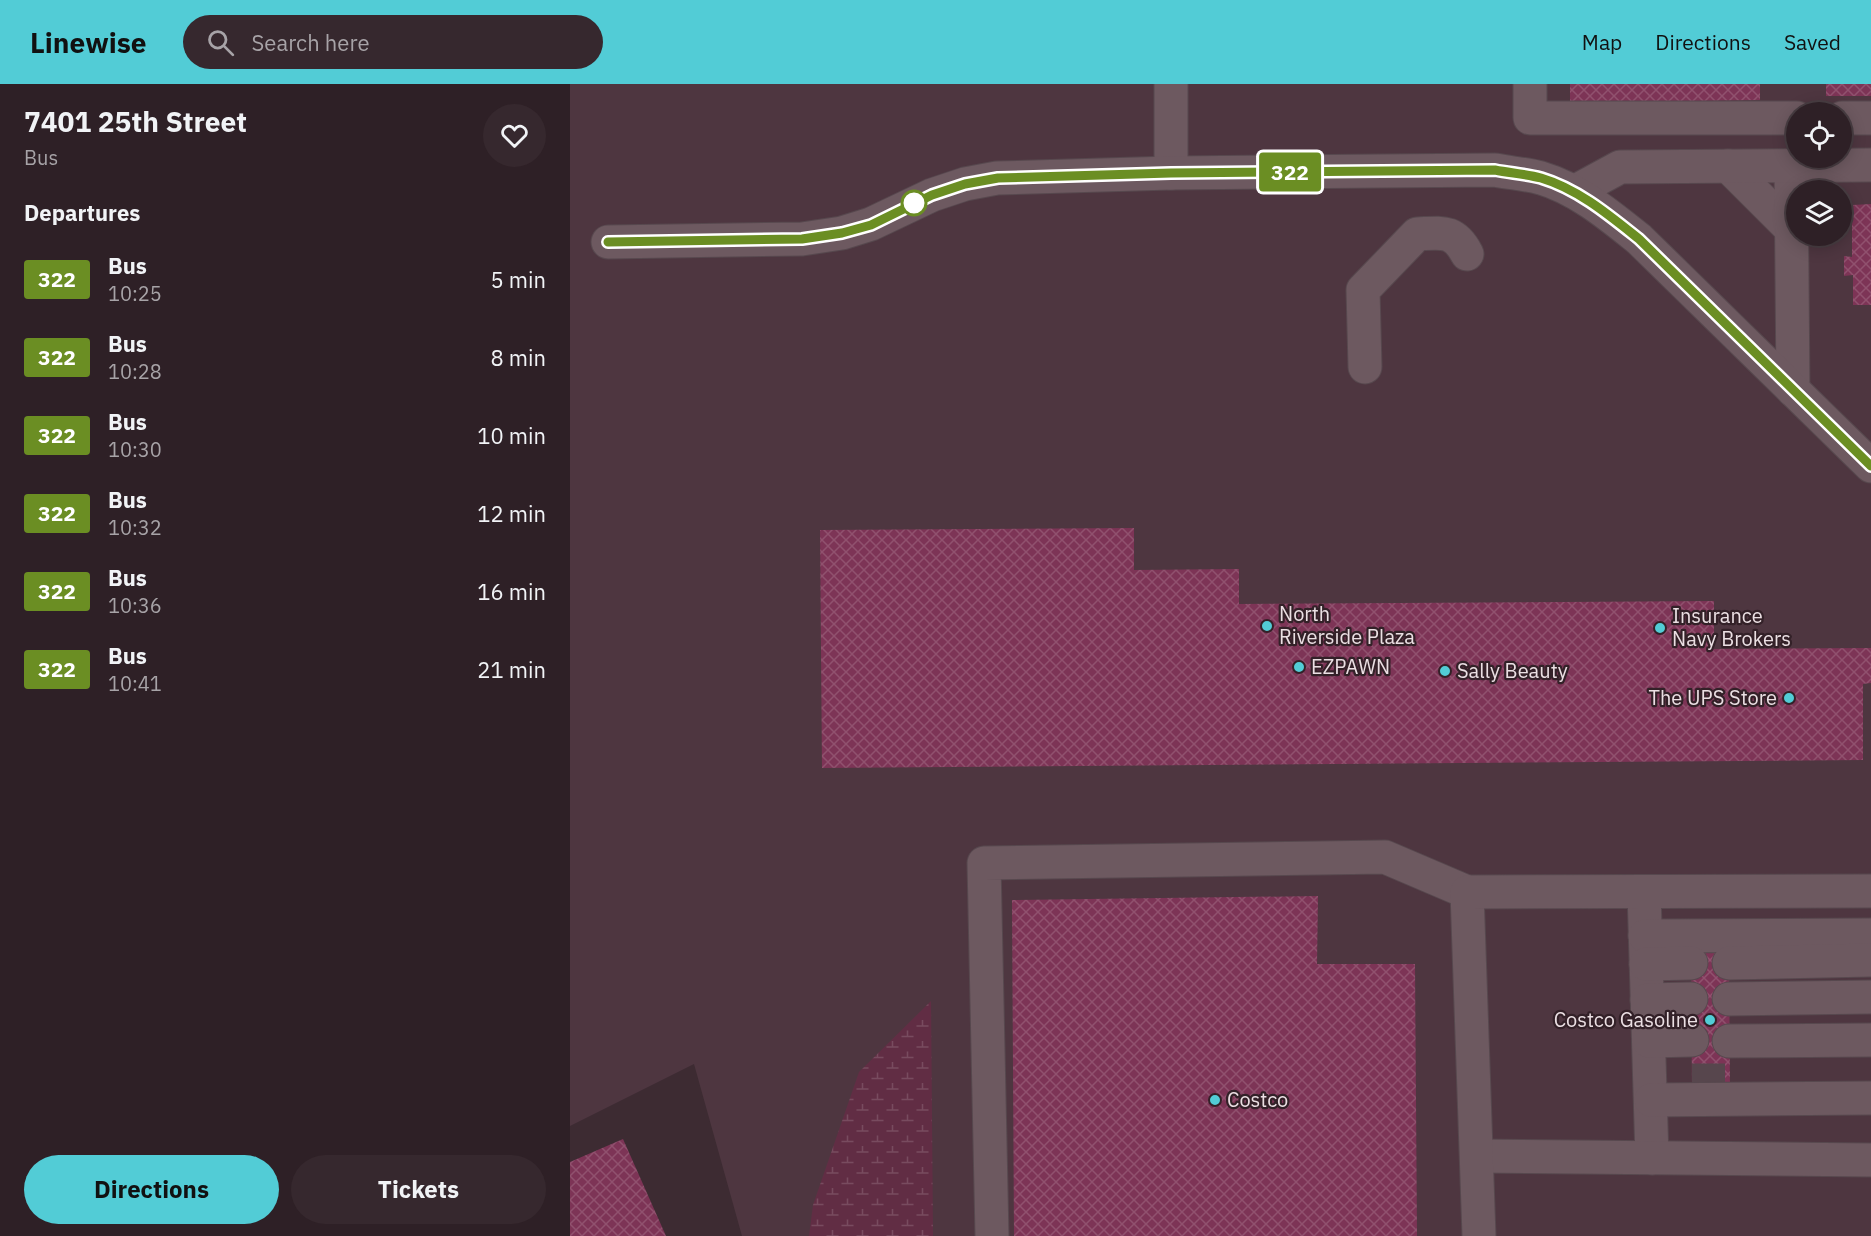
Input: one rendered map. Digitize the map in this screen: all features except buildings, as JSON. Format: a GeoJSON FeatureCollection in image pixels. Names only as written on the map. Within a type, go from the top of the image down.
{"type":"FeatureCollection","features":[{"type":"Feature","properties":{"kind":"street"},"geometry":{"type":"LineString","coordinates":[[1171,84],[1171,173]]}},
{"type":"Feature","properties":{"kind":"street"},"geometry":{"type":"LineString","coordinates":[[1530,84],[1530,118],[1786,118]]}},
{"type":"Feature","properties":{"kind":"street"},"geometry":{"type":"LineString","coordinates":[[1852,118],[1871,118]]}},
{"type":"Feature","properties":{"kind":"street"},"geometry":{"type":"LineString","coordinates":[[1852,165],[1871,165]]}},
{"type":"Feature","properties":{"kind":"street"},"geometry":{"type":"LineString","coordinates":[[1728,166],[1786,225]]}},
{"type":"Feature","properties":{"kind":"street"},"geometry":{"type":"LineString","coordinates":[[1574,192],[1620,167],[1786,166]]}},
{"type":"Feature","properties":{"kind":"street"},"geometry":{"type":"LineString","coordinates":[[608,242],[802,239],[842,233],[871,225],[932,195],[965,184],[998,178],[1171,173],[1495,170],[1542,178],[1574,192],[1603,209],[1639,239],[1871,466]]}},
{"type":"Feature","properties":{"kind":"street"},"geometry":{"type":"LineString","coordinates":[[1365,367],[1363,290],[1417,234],[1440,233],[1453,236],[1461,243],[1467,254]]}},
{"type":"Feature","properties":{"kind":"street"},"geometry":{"type":"LineString","coordinates":[[1791,246],[1793,390]]}},
{"type":"Feature","properties":{"kind":"street"},"geometry":{"type":"LineString","coordinates":[[992,1236],[984,863],[1385,857],[1467,892],[1871,891]]}},
{"type":"Feature","properties":{"kind":"street"},"geometry":{"type":"LineString","coordinates":[[1644,891],[1652,1158]]}},
{"type":"Feature","properties":{"kind":"street"},"geometry":{"type":"LineString","coordinates":[[1467,892],[1479,1236]]}},
{"type":"Feature","properties":{"kind":"street"},"geometry":{"type":"LineString","coordinates":[[1646,950],[1871,935]]}},
{"type":"Feature","properties":{"kind":"street"},"geometry":{"type":"LineString","coordinates":[[1646,950],[1690,963]]}},
{"type":"Feature","properties":{"kind":"street"},"geometry":{"type":"LineString","coordinates":[[1729,963],[1871,960]]}},
{"type":"Feature","properties":{"kind":"street"},"geometry":{"type":"LineString","coordinates":[[1729,999],[1871,997]]}},
{"type":"Feature","properties":{"kind":"street"},"geometry":{"type":"LineString","coordinates":[[1647,999],[1691,999]]}},
{"type":"Feature","properties":{"kind":"street"},"geometry":{"type":"LineString","coordinates":[[1729,1041],[1871,1040]]}},
{"type":"Feature","properties":{"kind":"street"},"geometry":{"type":"LineString","coordinates":[[1649,1041],[1692,1041]]}},
{"type":"Feature","properties":{"kind":"street"},"geometry":{"type":"LineString","coordinates":[[1651,1090],[1692,1080]]}},
{"type":"Feature","properties":{"kind":"street"},"geometry":{"type":"LineString","coordinates":[[1730,1080],[1871,1080]]}},
{"type":"Feature","properties":{"kind":"street"},"geometry":{"type":"LineString","coordinates":[[1651,1090],[1871,1098]]}},
{"type":"Feature","properties":{"kind":"street"},"geometry":{"type":"LineString","coordinates":[[1477,1155],[1871,1160]]}},
{"type":"Feature","properties":{"kind":"shaded area","name":"North Riverside Plaza"},"geometry":{"type":"Polygon","coordinates":[[[570,84],[1871,84],[1871,1236],[742,1236],[694,1064],[570,1126],[570,84]]]}},
{"type":"Feature","properties":{"kind":"green space"},"geometry":{"type":"Polygon","coordinates":[[[931,1001],[933,1236],[809,1236],[813,1205],[859,1072],[931,1001]]]}},
{"type":"Feature","properties":{"kind":"tunnel"},"geometry":{"type":"LineString","coordinates":[[1692,1080],[1730,1080]]}},
{"type":"Feature","properties":{"kind":"bus line","name":"322"},"geometry":{"type":"LineString","coordinates":[[608,242],[802,239],[842,233],[871,225],[932,195],[965,184],[998,178],[1171,173],[1495,170],[1542,178],[1574,192],[1603,209],[1639,239],[1871,466]]}},
{"type":"Feature","properties":{"kind":"place","name":"North Riverside Plaza"},"geometry":{"type":"Point","coordinates":[1267,626]}},
{"type":"Feature","properties":{"kind":"place","name":"Insurance Navy Brokers"},"geometry":{"type":"Point","coordinates":[1660,628]}},
{"type":"Feature","properties":{"kind":"place","name":"EZPAWN"},"geometry":{"type":"Point","coordinates":[1299,667]}},
{"type":"Feature","properties":{"kind":"place","name":"Sally Beauty"},"geometry":{"type":"Point","coordinates":[1445,671]}},
{"type":"Feature","properties":{"kind":"place","name":"The UPS Store"},"geometry":{"type":"Point","coordinates":[1789,698]}},
{"type":"Feature","properties":{"kind":"place","name":"Costco Gasoline"},"geometry":{"type":"Point","coordinates":[1710,1020]}},
{"type":"Feature","properties":{"kind":"place","name":"Costco"},"geometry":{"type":"Point","coordinates":[1215,1100]}}]}
